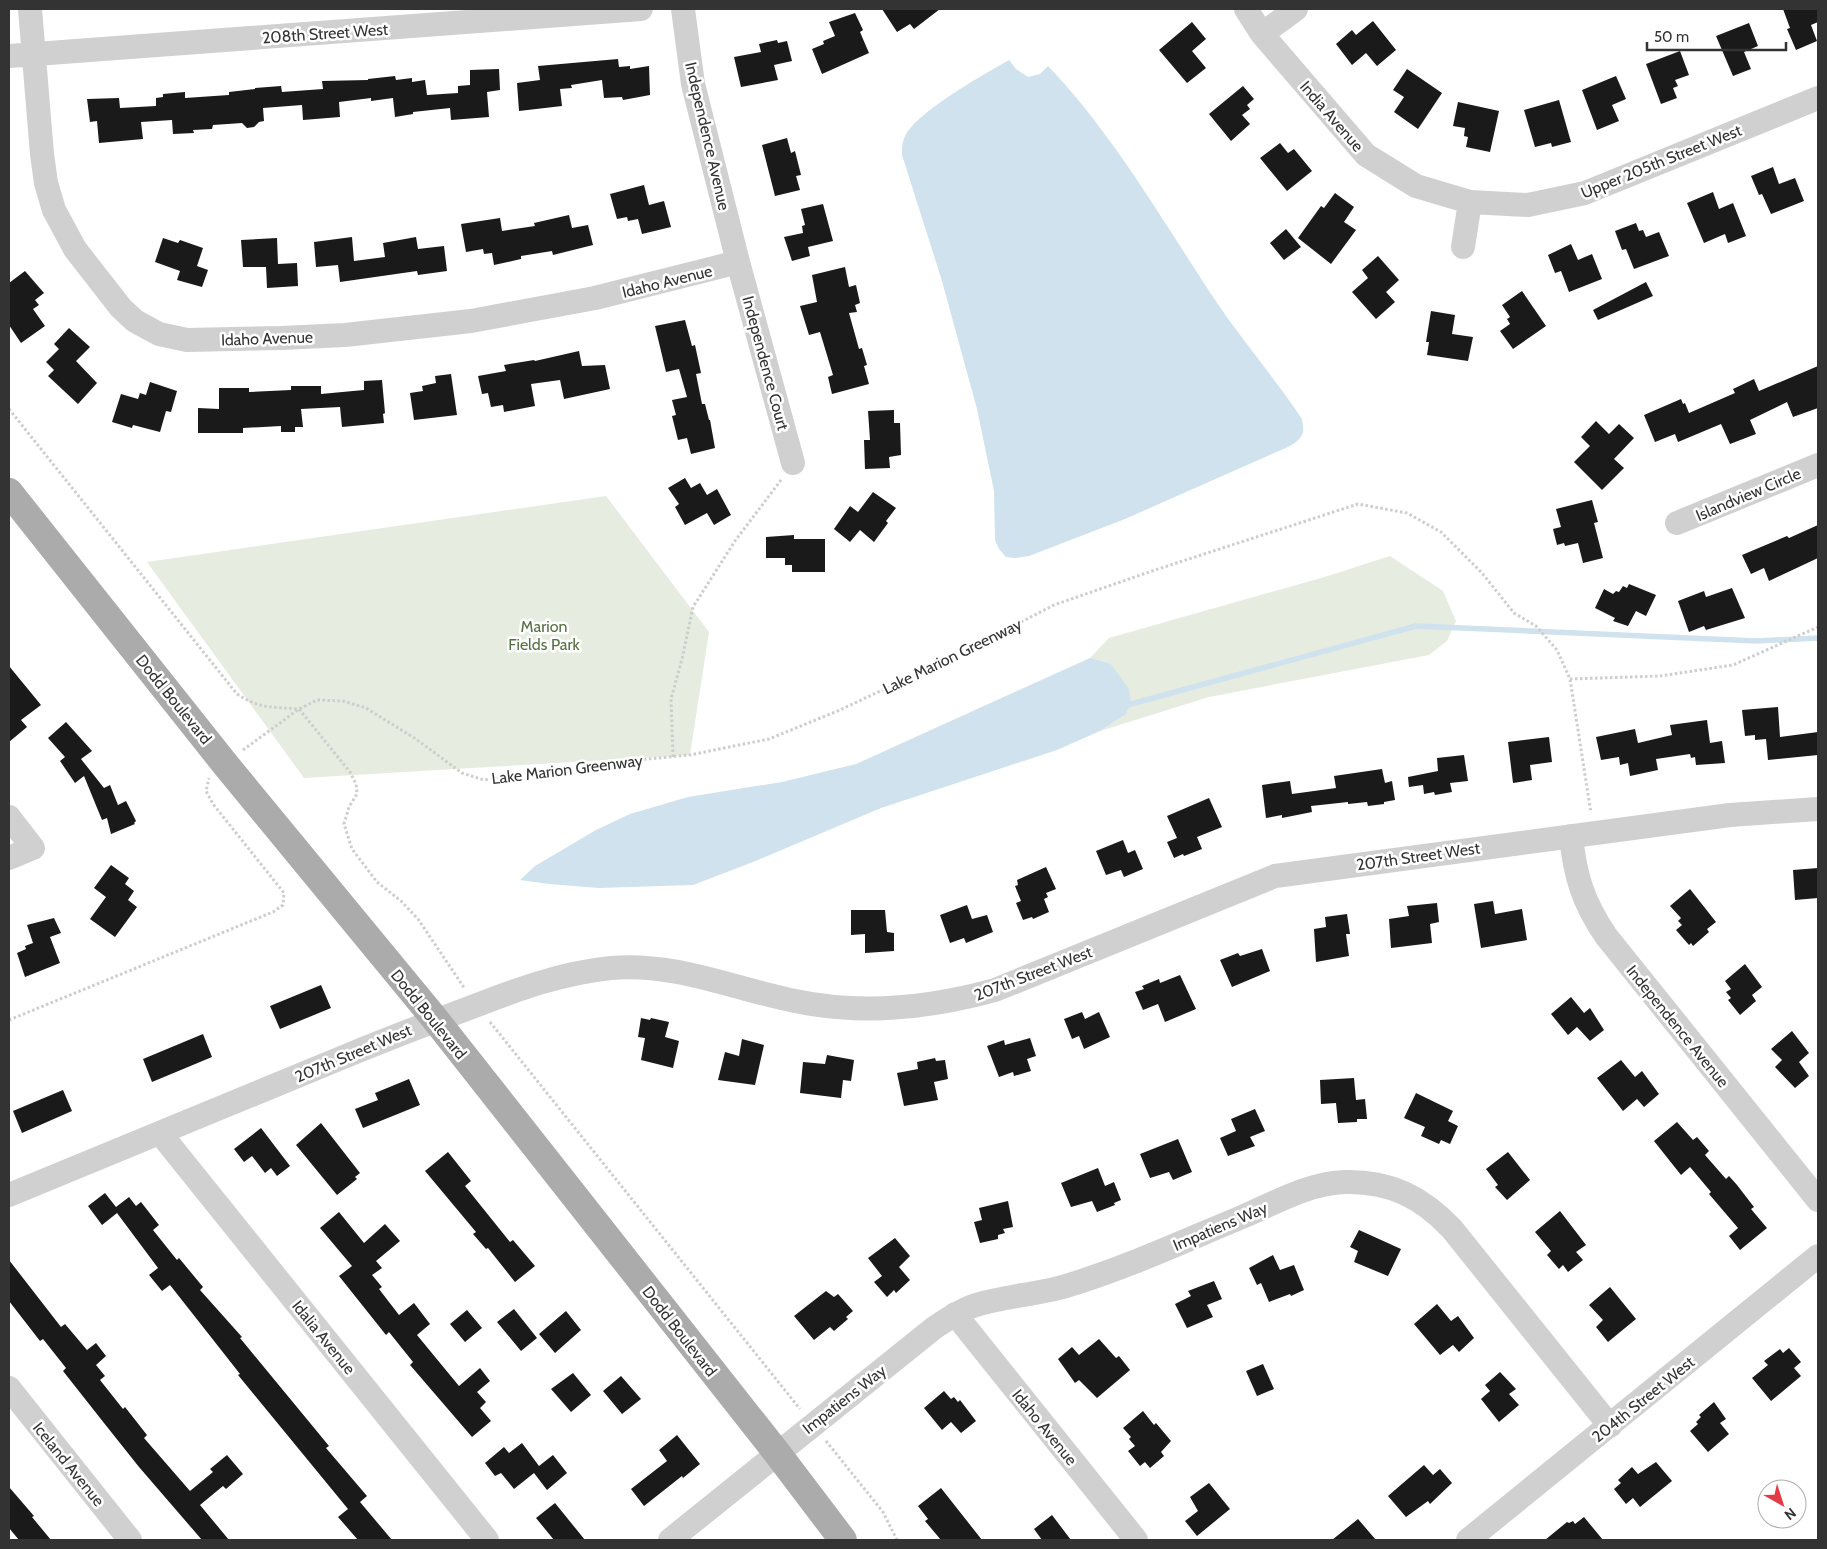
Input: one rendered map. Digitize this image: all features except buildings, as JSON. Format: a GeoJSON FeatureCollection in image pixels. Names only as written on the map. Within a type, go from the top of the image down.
{"type":"FeatureCollection","features":[{"type":"Feature","properties":{"kind":"main road","name":"Dodd Boulevard"},"geometry":{"type":"LineString","coordinates":[[9,492],[225,764],[435,1019],[777,1454],[842,1540]]}},
{"type":"Feature","properties":{"kind":"street","name":"Idaho Avenue"},"geometry":{"type":"LineString","coordinates":[[30,9],[44,169],[49,196],[60,223],[75,249],[128,315],[142,326],[168,338],[202,340],[345,335],[471,321],[596,298],[738,262]]}},
{"type":"Feature","properties":{"kind":"street","name":"208th Street West"},"geometry":{"type":"LineString","coordinates":[[9,56],[34,55],[365,19],[641,9]]}},
{"type":"Feature","properties":{"kind":"street","name":"Independence Avenue"},"geometry":{"type":"LineString","coordinates":[[683,9],[693,84],[738,262]]}},
{"type":"Feature","properties":{"kind":"street","name":"India Avenue"},"geometry":{"type":"LineString","coordinates":[[1246,9],[1262,34],[1366,155],[1416,186],[1470,202]]}},
{"type":"Feature","properties":{"kind":"street"},"geometry":{"type":"LineString","coordinates":[[1262,34],[1296,9]]}},
{"type":"Feature","properties":{"kind":"street","name":"Upper 205th Street West"},"geometry":{"type":"LineString","coordinates":[[1470,202],[1528,205],[1585,192],[1818,98]]}},
{"type":"Feature","properties":{"kind":"street"},"geometry":{"type":"LineString","coordinates":[[1463,247],[1470,202]]}},
{"type":"Feature","properties":{"kind":"street","name":"Independence Court"},"geometry":{"type":"LineString","coordinates":[[738,262],[793,463]]}},
{"type":"Feature","properties":{"kind":"street","name":"Islandview Circle"},"geometry":{"type":"LineString","coordinates":[[1677,523],[1818,465]]}},
{"type":"Feature","properties":{"kind":"street","name":"207th Street West"},"geometry":{"type":"LineString","coordinates":[[9,1195],[435,1019],[541,981],[567,974],[615,967],[665,970],[795,1001],[830,1007],[900,1009],[962,999],[996,990],[1276,876],[1730,815],[1818,809]]}},
{"type":"Feature","properties":{"kind":"street"},"geometry":{"type":"LineString","coordinates":[[9,817],[33,848],[9,858]]}},
{"type":"Feature","properties":{"kind":"street","name":"Independence Avenue"},"geometry":{"type":"LineString","coordinates":[[1571,836],[1578,881],[1585,900],[1598,923],[1818,1200]]}},
{"type":"Feature","properties":{"kind":"street","name":"Idalia Avenue"},"geometry":{"type":"LineString","coordinates":[[160,1133],[487,1540]]}},
{"type":"Feature","properties":{"kind":"street","name":"Impatiens Way"},"geometry":{"type":"LineString","coordinates":[[670,1540],[812,1424],[934,1328],[955,1314],[973,1306],[1064,1286],[1100,1274],[1145,1258],[1304,1191],[1343,1182],[1383,1185],[1403,1192],[1422,1202],[1442,1219],[1610,1426]]}},
{"type":"Feature","properties":{"kind":"street","name":"204th Street West"},"geometry":{"type":"LineString","coordinates":[[1468,1540],[1818,1256]]}},
{"type":"Feature","properties":{"kind":"street","name":"Idaho Avenue"},"geometry":{"type":"LineString","coordinates":[[955,1314],[1136,1540]]}},
{"type":"Feature","properties":{"kind":"street","name":"Iceland Avenue"},"geometry":{"type":"LineString","coordinates":[[9,1388],[130,1540]]}},
{"type":"Feature","properties":{"kind":"path"},"geometry":{"type":"LineString","coordinates":[[9,409],[238,694],[250,703],[268,707],[299,709],[350,772],[356,784],[357,794],[349,806],[344,824],[352,849],[377,882],[401,901],[418,919],[476,1005],[883,1512],[897,1540]]}},
{"type":"Feature","properties":{"kind":"path"},"geometry":{"type":"LineString","coordinates":[[673,757],[671,699],[693,607],[735,541],[793,463]]}},
{"type":"Feature","properties":{"kind":"path","name":"Lake Marion Greenway"},"geometry":{"type":"LineString","coordinates":[[9,1020],[273,912],[283,904],[284,893],[213,804],[206,791],[208,779],[225,764],[299,709],[317,700],[343,701],[366,708],[416,739],[462,774],[484,780],[584,765],[690,755],[769,739],[840,710],[965,651],[1054,605],[1358,504],[1407,513],[1441,532],[1482,573],[1514,613],[1536,626],[1557,650],[1570,679],[1594,832]]}},
{"type":"Feature","properties":{"kind":"path"},"geometry":{"type":"LineString","coordinates":[[1570,679],[1660,676],[1733,665],[1818,627]]}},
{"type":"Feature","properties":{"kind":"green space","name":"Marion Fields Park"},"geometry":{"type":"Polygon","coordinates":[[[606,496],[709,632],[690,755],[304,778],[147,562],[606,496]]]}},
{"type":"Feature","properties":{"kind":"green space"},"geometry":{"type":"Polygon","coordinates":[[[1390,556],[1443,591],[1456,621],[1447,641],[1429,655],[1209,697],[1100,731],[1125,715],[1110,663],[1090,658],[1109,638],[1328,576],[1390,556]]]}},
{"type":"Feature","properties":{"kind":"water"},"geometry":{"type":"Polygon","coordinates":[[[1009,60],[1016,69],[1028,77],[1040,74],[1048,66],[1072,92],[1115,148],[1224,313],[1302,419],[1303,429],[1300,438],[1284,449],[1125,519],[1029,556],[1015,558],[1006,557],[999,549],[995,540],[994,491],[977,409],[942,281],[902,155],[905,136],[923,116],[952,94],[1009,60]]]}},
{"type":"Feature","properties":{"kind":"water"},"geometry":{"type":"Polygon","coordinates":[[[1090,658],[1110,663],[1129,689],[1131,703],[1125,715],[1100,731],[1057,750],[881,808],[693,885],[599,888],[520,880],[535,866],[596,830],[630,814],[688,797],[782,782],[856,764],[1090,658]]]}},
{"type":"Feature","properties":{"kind":"waterway"},"geometry":{"type":"LineString","coordinates":[[1124,706],[1416,626],[1757,641],[1818,638]]}}]}
